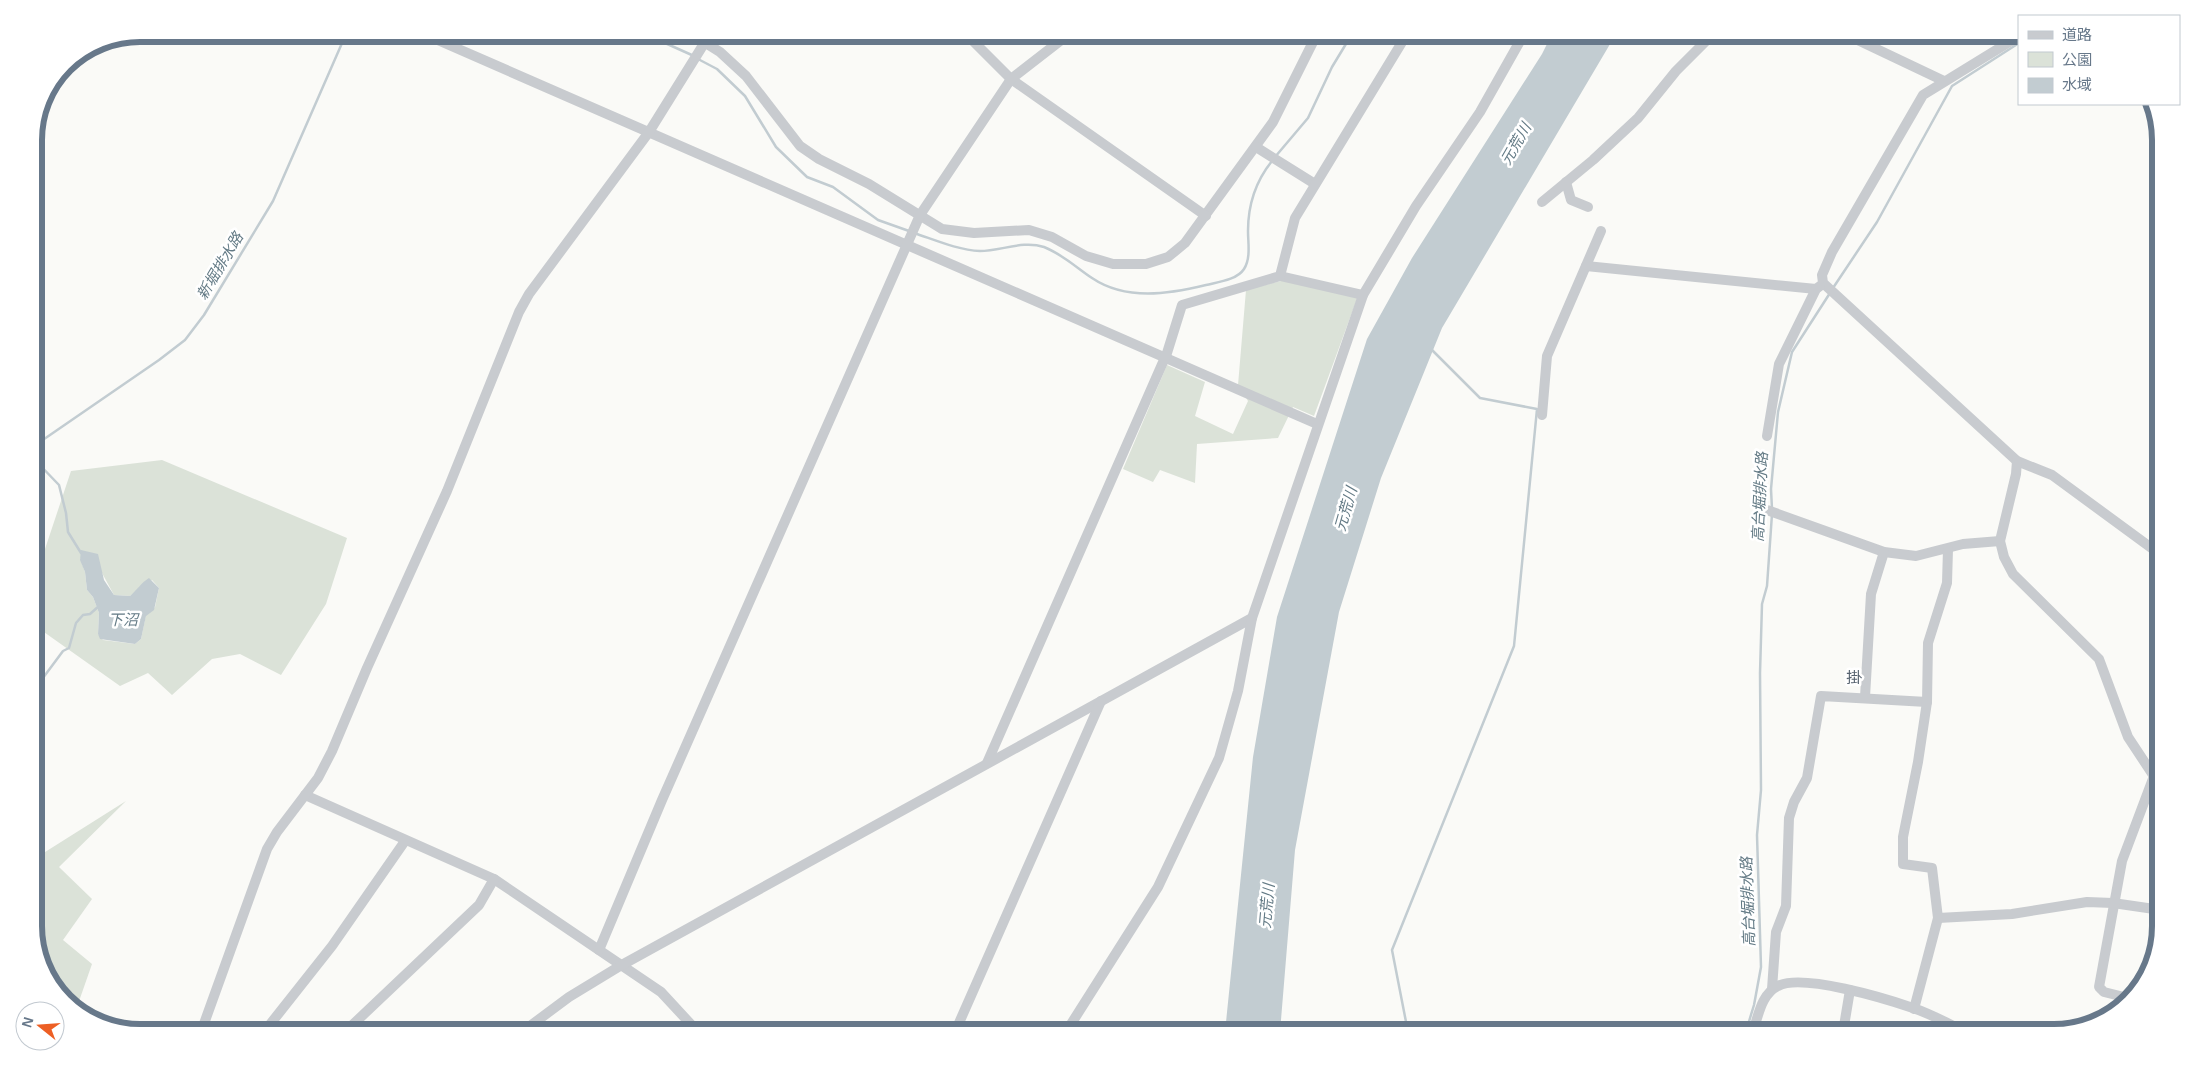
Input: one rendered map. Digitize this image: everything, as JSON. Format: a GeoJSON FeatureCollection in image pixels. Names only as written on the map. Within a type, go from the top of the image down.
{"type":"FeatureCollection","features":[{"type":"Feature","properties":{"kind":"street"},"geometry":{"type":"LineString","coordinates":[[711,43],[746,76],[800,146],[819,160],[869,184],[942,229],[974,233],[1029,230],[1052,238],[1086,256],[1113,264],[1146,264],[1168,257],[1185,243],[1206,216],[1274,122],[1313,42]]}},
{"type":"Feature","properties":{"kind":"street"},"geometry":{"type":"LineString","coordinates":[[1280,276],[1295,218],[1402,42]]}},
{"type":"Feature","properties":{"kind":"street"},"geometry":{"type":"LineString","coordinates":[[1071,1024],[1158,887],[1219,758],[1238,692],[1252,618],[1317,424],[1322,416],[1363,295],[1416,206],[1480,112],[1519,42]]}},
{"type":"Feature","properties":{"kind":"street"},"geometry":{"type":"LineString","coordinates":[[1542,202],[1593,160],[1638,118],[1676,71],[1705,42]]}},
{"type":"Feature","properties":{"kind":"street"},"geometry":{"type":"LineString","coordinates":[[1862,42],[1944,81]]}},
{"type":"Feature","properties":{"kind":"street"},"geometry":{"type":"LineString","coordinates":[[1767,436],[1779,364],[1820,286],[1832,252],[1915,106],[1923,95],[2003,42]]}},
{"type":"Feature","properties":{"kind":"street"},"geometry":{"type":"LineString","coordinates":[[444,43],[1317,424]]}},
{"type":"Feature","properties":{"kind":"street"},"geometry":{"type":"LineString","coordinates":[[204,1024],[267,849],[277,832],[318,778],[332,751],[367,668],[447,491],[519,312],[529,294],[649,132],[704,43]]}},
{"type":"Feature","properties":{"kind":"street"},"geometry":{"type":"LineString","coordinates":[[975,43],[1011,79],[1206,216]]}},
{"type":"Feature","properties":{"kind":"street"},"geometry":{"type":"LineString","coordinates":[[599,950],[662,800],[920,215],[1011,79],[1057,43]]}},
{"type":"Feature","properties":{"kind":"street"},"geometry":{"type":"LineString","coordinates":[[1256,147],[1315,184]]}},
{"type":"Feature","properties":{"kind":"street"},"geometry":{"type":"LineString","coordinates":[[1566,182],[1571,200],[1588,207]]}},
{"type":"Feature","properties":{"kind":"street"},"geometry":{"type":"LineString","coordinates":[[1542,415],[1547,356],[1601,231]]}},
{"type":"Feature","properties":{"kind":"street"},"geometry":{"type":"LineString","coordinates":[[1586,266],[1820,286],[2017,461],[2052,475],[2152,548]]}},
{"type":"Feature","properties":{"kind":"street"},"geometry":{"type":"LineString","coordinates":[[987,763],[1164,357],[1182,305],[1280,276],[1363,295]]}},
{"type":"Feature","properties":{"kind":"street"},"geometry":{"type":"LineString","coordinates":[[2017,461],[2016,474],[2000,541],[2004,557],[2013,574],[2099,660],[2128,737],[2152,773]]}},
{"type":"Feature","properties":{"kind":"street"},"geometry":{"type":"LineString","coordinates":[[1767,510],[1884,552],[1916,556],[1963,544],[2000,541]]}},
{"type":"Feature","properties":{"kind":"street"},"geometry":{"type":"LineString","coordinates":[[1914,1008],[1938,918],[1932,868],[1903,864],[1903,837],[1918,762],[1926,702],[1928,644],[1947,583],[1948,549]]}},
{"type":"Feature","properties":{"kind":"street"},"geometry":{"type":"LineString","coordinates":[[1865,697],[1871,594],[1884,552]]}},
{"type":"Feature","properties":{"kind":"street"},"geometry":{"type":"LineString","coordinates":[[533,1024],[569,997],[620,966],[1252,618]]}},
{"type":"Feature","properties":{"kind":"street"},"geometry":{"type":"LineString","coordinates":[[1772,989],[1776,932],[1786,906],[1789,818],[1794,802],[1807,778],[1821,696],[1865,697],[1926,702]]}},
{"type":"Feature","properties":{"kind":"street"},"geometry":{"type":"LineString","coordinates":[[959,1024],[1101,701]]}},
{"type":"Feature","properties":{"kind":"street"},"geometry":{"type":"LineString","coordinates":[[2122,996],[2104,992],[2099,987],[2122,861],[2152,781]]}},
{"type":"Feature","properties":{"kind":"street"},"geometry":{"type":"LineString","coordinates":[[305,795],[404,841],[494,879],[661,992],[691,1024]]}},
{"type":"Feature","properties":{"kind":"street"},"geometry":{"type":"LineString","coordinates":[[270,1024],[332,946],[404,841]]}},
{"type":"Feature","properties":{"kind":"street"},"geometry":{"type":"LineString","coordinates":[[353,1024],[479,905],[494,879]]}},
{"type":"Feature","properties":{"kind":"street"},"geometry":{"type":"LineString","coordinates":[[1938,918],[2012,914],[2087,902],[2113,903],[2152,909]]}},
{"type":"Feature","properties":{"kind":"street"},"geometry":{"type":"LineString","coordinates":[[1755,1024],[1764,999],[1772,989],[1780,985],[1806,983],[1850,990],[1914,1008],[1939,1024]]}},
{"type":"Feature","properties":{"kind":"street"},"geometry":{"type":"LineString","coordinates":[[1844,1024],[1850,990]]}},
{"type":"Feature","properties":{"kind":"green space"},"geometry":{"type":"Polygon","coordinates":[[[1285,280],[1358,296],[1314,416],[1293,407],[1278,438],[1197,444],[1195,483],[1160,470],[1153,482],[1123,469],[1167,365],[1205,382],[1195,416],[1233,434],[1248,401],[1238,385],[1246,290],[1285,280]]]}},
{"type":"Feature","properties":{"kind":"green space"},"geometry":{"type":"Polygon","coordinates":[[[162,460],[347,538],[326,604],[281,675],[240,654],[212,659],[172,695],[148,673],[120,686],[43,631],[43,555],[71,471],[162,460]],[[80,558],[85,572],[87,590],[93,597],[99,613],[98,634],[103,640],[135,644],[141,639],[146,615],[155,607],[159,588],[152,580],[130,596],[114,595],[102,573],[80,558]]]}},
{"type":"Feature","properties":{"kind":"green space"},"geometry":{"type":"Polygon","coordinates":[[[126,801],[59,867],[92,899],[63,940],[92,964],[79,1001],[59,980],[44,945],[43,853],[126,801]]]}},
{"type":"Feature","properties":{"kind":"water","name":"元荒川"},"geometry":{"type":"Polygon","coordinates":[[[1548,42],[1611,42],[1442,328],[1381,478],[1339,612],[1295,850],[1281,1024],[1226,1024],[1253,757],[1277,617],[1367,339],[1412,258],[1548,42]]]}},
{"type":"Feature","properties":{"kind":"water","name":"下沼"},"geometry":{"type":"Polygon","coordinates":[[[81,550],[98,554],[104,580],[114,595],[130,596],[149,578],[159,588],[154,610],[146,616],[141,639],[135,644],[100,639],[98,634],[99,613],[93,597],[87,590],[85,572],[80,560],[81,550]]]}},
{"type":"Feature","properties":{"kind":"waterway"},"geometry":{"type":"LineString","coordinates":[[1275,157],[1308,118],[1332,67],[1347,42]]}},
{"type":"Feature","properties":{"kind":"waterway","name":"新堀排水路"},"geometry":{"type":"LineString","coordinates":[[43,440],[185,340],[204,315],[273,201],[342,43]]}},
{"type":"Feature","properties":{"kind":"waterway"},"geometry":{"type":"LineString","coordinates":[[664,43],[694,56]]}},
{"type":"Feature","properties":{"kind":"waterway","name":"高台堀排水路"},"geometry":{"type":"LineString","coordinates":[[1833,288],[1877,222],[1952,86],[2018,44]]}},
{"type":"Feature","properties":{"kind":"waterway"},"geometry":{"type":"LineString","coordinates":[[698,59],[717,69],[745,96],[776,147],[807,177],[833,187],[878,220],[909,231]]}},
{"type":"Feature","properties":{"kind":"waterway"},"geometry":{"type":"LineString","coordinates":[[914,233],[963,249],[980,251],[1020,245],[1044,247],[1063,257],[1105,285],[1133,293],[1163,293],[1192,288],[1232,278],[1244,269],[1248,255],[1248,221],[1251,203],[1257,185],[1272,161]]}},
{"type":"Feature","properties":{"kind":"waterway","name":"高台堀排水路"},"geometry":{"type":"LineString","coordinates":[[1772,509],[1771,489],[1778,412],[1792,352],[1830,293]]}},
{"type":"Feature","properties":{"kind":"waterway"},"geometry":{"type":"LineString","coordinates":[[1406,1024],[1392,950],[1514,646],[1537,409],[1480,398],[1432,350]]}},
{"type":"Feature","properties":{"kind":"waterway"},"geometry":{"type":"LineString","coordinates":[[43,468],[59,485],[66,513],[68,532],[81,553]]}},
{"type":"Feature","properties":{"kind":"waterway","name":"高台堀排水路"},"geometry":{"type":"LineString","coordinates":[[1748,1024],[1761,967],[1757,835],[1761,790],[1760,673],[1762,604],[1767,586],[1772,514]]}},
{"type":"Feature","properties":{"kind":"waterway"},"geometry":{"type":"LineString","coordinates":[[43,678],[63,651],[69,648],[76,623],[83,615],[90,614],[99,606]]}},
{"type":"Feature","properties":{"kind":"district","name":"掛"},"geometry":{"type":"Point","coordinates":[1854,677]}}]}
